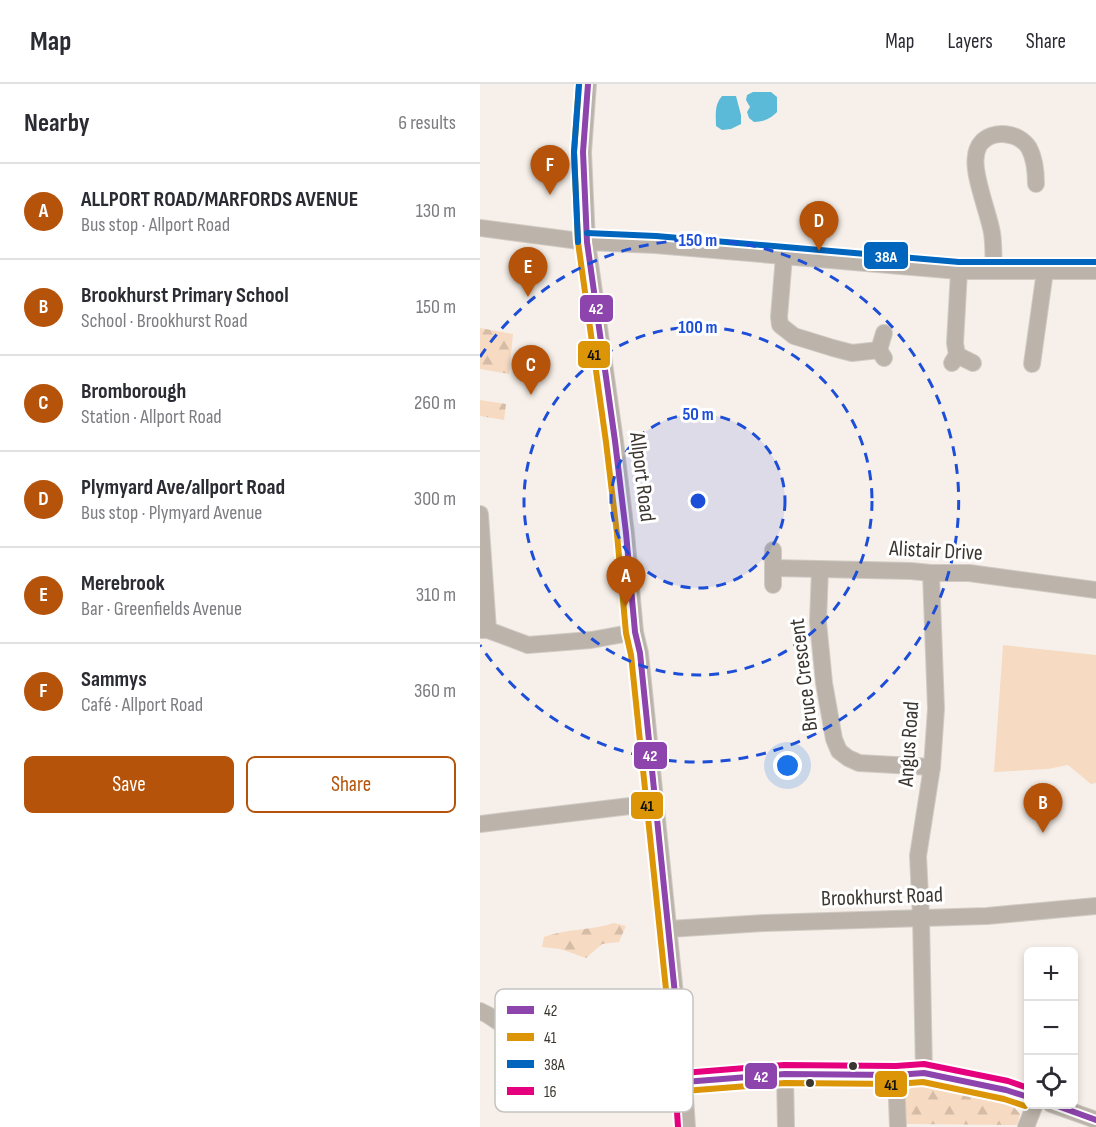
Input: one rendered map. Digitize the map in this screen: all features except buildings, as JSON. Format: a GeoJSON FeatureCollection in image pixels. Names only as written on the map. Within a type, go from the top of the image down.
{"type":"FeatureCollection","features":[{"type":"Feature","properties":{"kind":"street","name":"Allport Road"},"geometry":{"type":"LineString","coordinates":[[588,84],[583,152],[587,243],[626,534],[675,989]]}},
{"type":"Feature","properties":{"kind":"street"},"geometry":{"type":"LineString","coordinates":[[994,270],[993,234],[975,159],[980,144],[994,135],[1008,134],[1021,139],[1029,149],[1040,174]]}},
{"type":"Feature","properties":{"kind":"street"},"geometry":{"type":"LineString","coordinates":[[480,228],[587,243],[655,245],[959,271],[1096,271]]}},
{"type":"Feature","properties":{"kind":"street"},"geometry":{"type":"LineString","coordinates":[[784,256],[780,325],[795,336],[852,352],[881,354],[884,333]]}},
{"type":"Feature","properties":{"kind":"street"},"geometry":{"type":"LineString","coordinates":[[959,271],[955,359],[973,363]]}},
{"type":"Feature","properties":{"kind":"street"},"geometry":{"type":"LineString","coordinates":[[1032,364],[1045,271]]}},
{"type":"Feature","properties":{"kind":"street"},"geometry":{"type":"LineString","coordinates":[[480,514],[484,630],[528,645],[635,632]]}},
{"type":"Feature","properties":{"kind":"street","name":"Alistair Drive"},"geometry":{"type":"LineString","coordinates":[[773,550],[773,576],[820,569],[969,573],[1096,590]]}},
{"type":"Feature","properties":{"kind":"street","name":"Bruce Crescent"},"geometry":{"type":"LineString","coordinates":[[820,569],[818,622],[824,683],[838,751],[859,763],[932,767]]}},
{"type":"Feature","properties":{"kind":"street","name":"Angus Road"},"geometry":{"type":"LineString","coordinates":[[924,1073],[918,856],[932,767],[936,709],[931,573]]}},
{"type":"Feature","properties":{"kind":"street"},"geometry":{"type":"LineString","coordinates":[[480,824],[655,803]]}},
{"type":"Feature","properties":{"kind":"street","name":"Brookhurst Road"},"geometry":{"type":"LineString","coordinates":[[669,929],[765,923],[987,916],[1096,906]]}},
{"type":"Feature","properties":{"kind":"street"},"geometry":{"type":"LineString","coordinates":[[480,1011],[495,1019]]}},
{"type":"Feature","properties":{"kind":"street"},"geometry":{"type":"LineString","coordinates":[[693,1081],[785,1074],[924,1073],[1024,1095]]}},
{"type":"Feature","properties":{"kind":"street"},"geometry":{"type":"LineString","coordinates":[[785,1074],[786,1127]]}},
{"type":"Feature","properties":{"kind":"street"},"geometry":{"type":"LineString","coordinates":[[896,1075],[898,1127]]}},
{"type":"Feature","properties":{"kind":"street"},"geometry":{"type":"LineString","coordinates":[[1026,1127],[1033,1109]]}},
{"type":"Feature","properties":{"kind":"street"},"geometry":{"type":"LineString","coordinates":[[1065,1109],[1096,1120]]}},
{"type":"Feature","properties":{"kind":"street","name":"Allport Road"},"geometry":{"type":"LineString","coordinates":[[686,1112],[687,1127]]}},
{"type":"Feature","properties":{"kind":"green space"},"geometry":{"type":"Polygon","coordinates":[[[480,328],[513,334],[509,374],[480,369],[480,328]]]}},
{"type":"Feature","properties":{"kind":"green space"},"geometry":{"type":"Polygon","coordinates":[[[480,400],[506,404],[504,420],[480,416],[480,400]]]}},
{"type":"Feature","properties":{"kind":"green space"},"geometry":{"type":"Polygon","coordinates":[[[1003,645],[1096,655],[1096,783],[1091,784],[1068,765],[1048,769],[994,772],[1003,645]]]}},
{"type":"Feature","properties":{"kind":"green space"},"geometry":{"type":"Polygon","coordinates":[[[614,923],[626,926],[619,942],[602,944],[586,958],[560,949],[542,947],[544,937],[614,923]]]}},
{"type":"Feature","properties":{"kind":"green space"},"geometry":{"type":"Polygon","coordinates":[[[916,1085],[984,1095],[1010,1103],[1020,1114],[1017,1125],[905,1124],[905,1097],[916,1085]]]}},
{"type":"Feature","properties":{"kind":"water"},"geometry":{"type":"Polygon","coordinates":[[[753,92],[771,92],[777,97],[777,112],[761,121],[754,122],[749,118],[747,112],[750,107],[746,100],[747,95],[753,92]]]}},
{"type":"Feature","properties":{"kind":"water"},"geometry":{"type":"Polygon","coordinates":[[[722,96],[736,96],[741,124],[731,129],[722,130],[716,126],[717,107],[722,96]]]}},
{"type":"Feature","properties":{"kind":"transit line","name":"41"},"geometry":{"type":"LineString","coordinates":[[579,84],[574,152],[578,242],[617,534],[666,989]]}},
{"type":"Feature","properties":{"kind":"transit line","name":"38A"},"geometry":{"type":"LineString","coordinates":[[578,242],[574,152],[579,84]]}},
{"type":"Feature","properties":{"kind":"transit line","name":"42"},"geometry":{"type":"LineString","coordinates":[[588,84],[583,152],[587,242],[626,533],[674,989]]}},
{"type":"Feature","properties":{"kind":"transit line","name":"38A"},"geometry":{"type":"LineString","coordinates":[[587,233],[656,236],[959,262],[1096,262]]}},
{"type":"Feature","properties":{"kind":"transit line","name":"16"},"geometry":{"type":"LineString","coordinates":[[693,1072],[784,1065],[924,1064],[1008,1081],[1024,1087]]}},
{"type":"Feature","properties":{"kind":"transit line","name":"42"},"geometry":{"type":"LineString","coordinates":[[693,1081],[785,1074],[924,1073],[1024,1096]]}},
{"type":"Feature","properties":{"kind":"transit line","name":"41"},"geometry":{"type":"LineString","coordinates":[[693,1090],[785,1083],[896,1084],[923,1082],[1004,1099],[1024,1106]]}},
{"type":"Feature","properties":{"kind":"transit line","name":"42"},"geometry":{"type":"LineString","coordinates":[[1066,1109],[1096,1120]]}},
{"type":"Feature","properties":{"kind":"transit line","name":"16"},"geometry":{"type":"LineString","coordinates":[[677,1112],[678,1127]]}},
{"type":"Feature","properties":{"kind":"place","name":"Sammys"},"geometry":{"type":"Point","coordinates":[550,195]}},
{"type":"Feature","properties":{"kind":"place","name":"Plymyard Ave/allport Road"},"geometry":{"type":"Point","coordinates":[819,251]}},
{"type":"Feature","properties":{"kind":"place","name":"Merebrook"},"geometry":{"type":"Point","coordinates":[528,297]}},
{"type":"Feature","properties":{"kind":"place","name":"Bromborough"},"geometry":{"type":"Point","coordinates":[531,395]}},
{"type":"Feature","properties":{"kind":"place","name":"ALLPORT ROAD/MARFORDS AVENUE"},"geometry":{"type":"Point","coordinates":[626,606]}},
{"type":"Feature","properties":{"kind":"place","name":"Brookhurst Primary School"},"geometry":{"type":"Point","coordinates":[1043,833]}}]}
